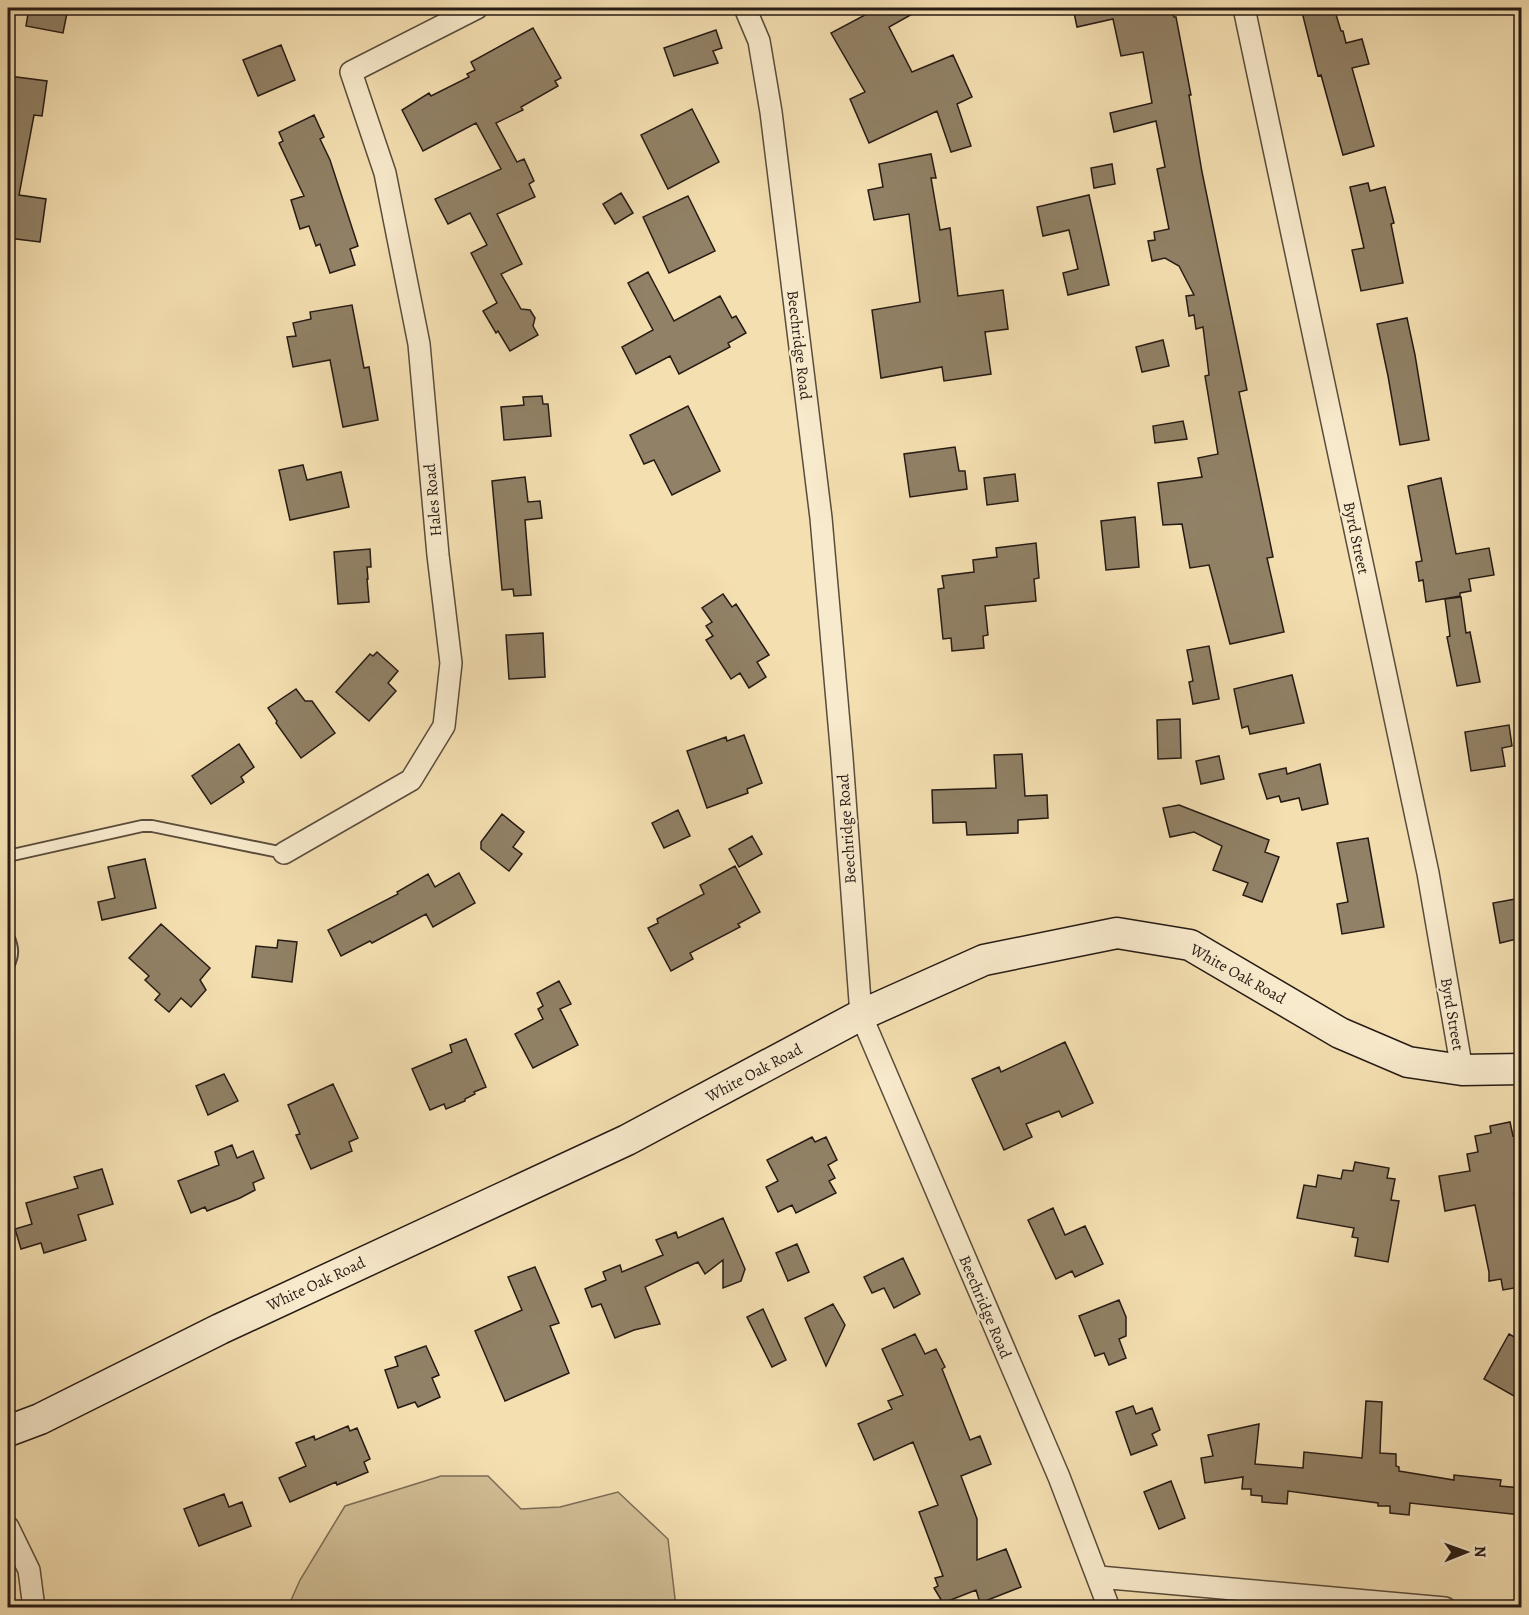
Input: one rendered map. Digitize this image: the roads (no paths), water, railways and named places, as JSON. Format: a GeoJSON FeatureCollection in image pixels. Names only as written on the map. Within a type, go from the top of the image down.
{"type":"FeatureCollection","features":[{"type":"Feature","properties":{"kind":"street","name":"Hales Road"},"geometry":{"type":"LineString","coordinates":[[284,852],[411,780],[444,726],[451,663],[438,555],[419,344],[386,173],[351,72],[477,8]]}},
{"type":"Feature","properties":{"kind":"street","name":"Beechridge Road"},"geometry":{"type":"LineString","coordinates":[[745,8],[759,41],[771,112],[820,518],[842,758],[861,1016],[1059,1477],[1109,1608]]}},
{"type":"Feature","properties":{"kind":"street","name":"Byrd Street"},"geometry":{"type":"LineString","coordinates":[[1244,8],[1428,873],[1462,1070]]}},
{"type":"Feature","properties":{"kind":"street","name":"White Oak Road"},"geometry":{"type":"LineString","coordinates":[[8,1431],[40,1419],[220,1329],[627,1140],[861,1016],[984,960],[1117,933],[1190,945],[1340,1033],[1408,1062],[1462,1070],[1521,1069]]}},
{"type":"Feature","properties":{"kind":"street"},"geometry":{"type":"LineString","coordinates":[[8,1527],[29,1570],[34,1608]]}},
{"type":"Feature","properties":{"kind":"street"},"geometry":{"type":"LineString","coordinates":[[1099,1577],[1445,1608]]}},
{"type":"Feature","properties":{"kind":"lane"},"geometry":{"type":"LineString","coordinates":[[8,856],[142,826],[152,826],[284,852]]}},
{"type":"Feature","properties":{"kind":"lane"},"geometry":{"type":"LineString","coordinates":[[8,936],[12,947],[12,957],[8,966]]}}]}
